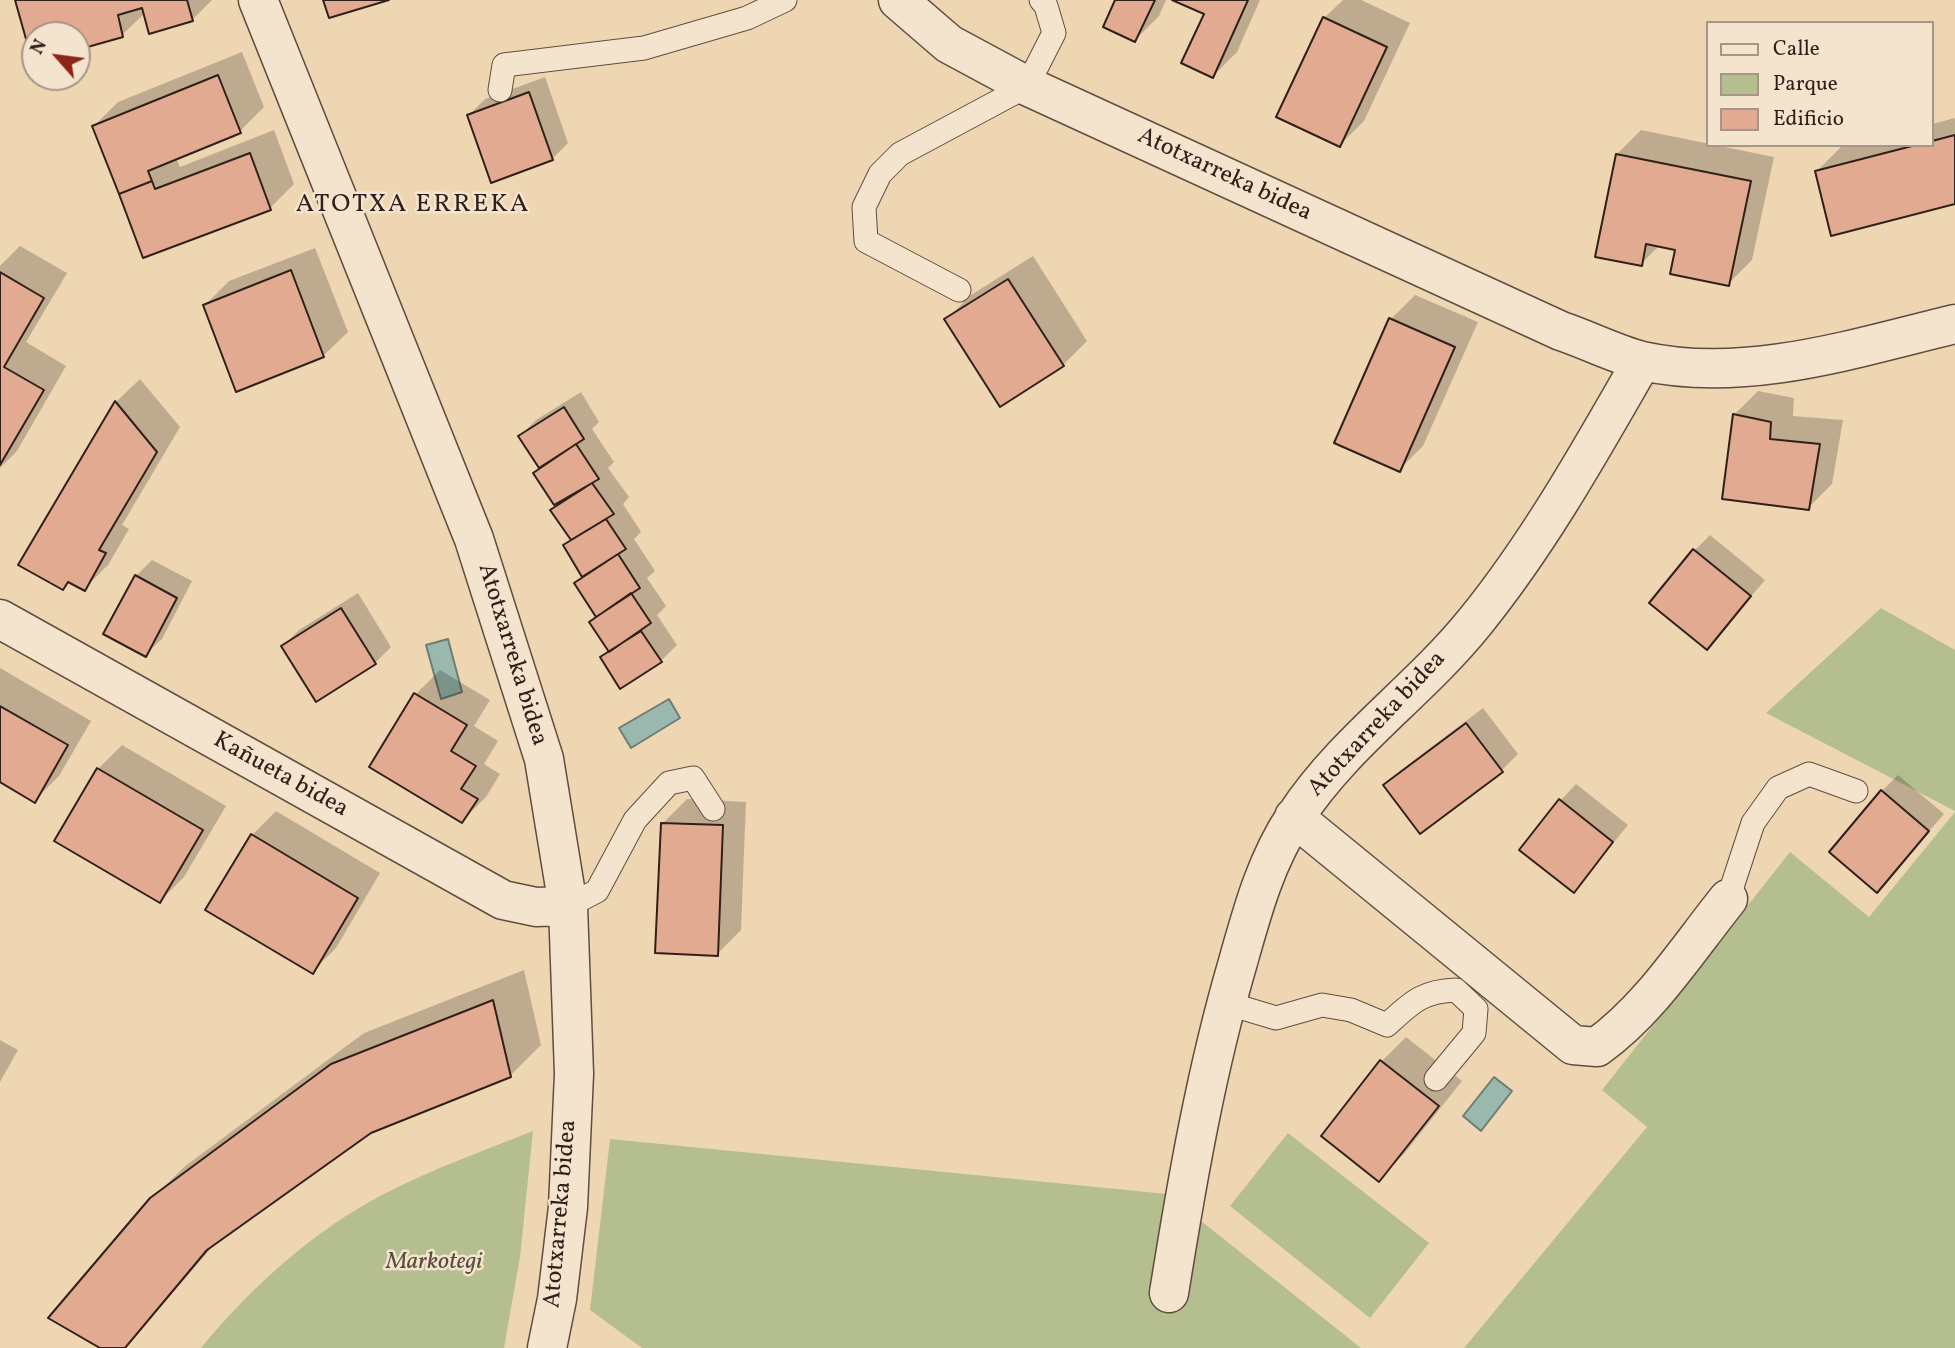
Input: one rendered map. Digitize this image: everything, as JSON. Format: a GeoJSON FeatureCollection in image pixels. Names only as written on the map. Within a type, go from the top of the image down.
{"type":"FeatureCollection","features":[{"type":"Feature","properties":{"kind":"street","name":"Atotxarreka bidea"},"geometry":{"type":"LineString","coordinates":[[258,0],[474,539],[544,759],[568,906],[574,1074],[557,1298],[547,1348]]}},
{"type":"Feature","properties":{"kind":"street","name":"Atotxarreka bidea"},"geometry":{"type":"LineString","coordinates":[[898,0],[949,44],[1027,86],[1561,331],[1642,360],[1727,369],[1828,355],[1955,324]]}},
{"type":"Feature","properties":{"kind":"street","name":"Atotxarreka bidea"},"geometry":{"type":"LineString","coordinates":[[1169,1293],[1192,1146],[1226,1003],[1253,910],[1275,852],[1294,817],[1366,731],[1473,624],[1556,505],[1642,360]]}},
{"type":"Feature","properties":{"kind":"street","name":"Kañueta bidea"},"geometry":{"type":"LineString","coordinates":[[0,619],[503,901],[536,907],[568,906]]}},
{"type":"Feature","properties":{"kind":"street"},"geometry":{"type":"LineString","coordinates":[[1294,817],[1573,1045],[1597,1047],[1615,1034],[1640,1010],[1728,899]]}},
{"type":"Feature","properties":{"kind":"lane"},"geometry":{"type":"LineString","coordinates":[[500,90],[504,65],[644,48],[747,18],[785,0]]}},
{"type":"Feature","properties":{"kind":"lane"},"geometry":{"type":"LineString","coordinates":[[959,290],[866,241],[864,206],[880,174],[900,154],[1027,86],[1054,33],[1046,6],[1041,0]]}},
{"type":"Feature","properties":{"kind":"lane"},"geometry":{"type":"LineString","coordinates":[[1728,899],[1754,823],[1778,788],[1809,774],[1856,791]]}},
{"type":"Feature","properties":{"kind":"lane"},"geometry":{"type":"LineString","coordinates":[[568,906],[597,891],[635,820],[669,783],[693,778],[713,809]]}},
{"type":"Feature","properties":{"kind":"lane"},"geometry":{"type":"LineString","coordinates":[[1226,1003],[1276,1018],[1322,1005],[1351,1010],[1387,1025],[1411,1002],[1434,990],[1456,990],[1476,1009],[1474,1032],[1436,1079]]}},
{"type":"Feature","properties":{"kind":"green space"},"geometry":{"type":"Polygon","coordinates":[[[1881,608],[1955,650],[1955,811],[1766,713],[1881,608]]]}},
{"type":"Feature","properties":{"kind":"green space"},"geometry":{"type":"Polygon","coordinates":[[[1955,812],[1955,1348],[1464,1348],[1647,1127],[1602,1090],[1790,852],[1869,917],[1955,812]]]}},
{"type":"Feature","properties":{"kind":"green space","name":"Markotegi"},"geometry":{"type":"Polygon","coordinates":[[[533,1131],[520,1257],[504,1348],[201,1348],[262,1282],[309,1242],[358,1208],[402,1185],[533,1131]]]}},
{"type":"Feature","properties":{"kind":"green space"},"geometry":{"type":"Polygon","coordinates":[[[1288,1133],[1429,1243],[1370,1318],[1230,1206],[1288,1133]]]}},
{"type":"Feature","properties":{"kind":"green space"},"geometry":{"type":"Polygon","coordinates":[[[610,1139],[1167,1194],[1361,1348],[642,1348],[590,1310],[610,1139]]]}},
{"type":"Feature","properties":{"kind":"water"},"geometry":{"type":"Polygon","coordinates":[[[448,639],[462,692],[441,699],[426,645],[448,639]]]}},
{"type":"Feature","properties":{"kind":"water"},"geometry":{"type":"Polygon","coordinates":[[[669,699],[680,718],[631,748],[619,728],[669,699]]]}},
{"type":"Feature","properties":{"kind":"water"},"geometry":{"type":"Polygon","coordinates":[[[1494,1077],[1512,1091],[1481,1131],[1463,1116],[1494,1077]]]}},
{"type":"Feature","properties":{"kind":"building"},"geometry":{"type":"Polygon","coordinates":[[[15,0],[187,0],[193,21],[149,34],[142,8],[118,15],[123,37],[91,46],[91,21],[21,21],[15,0]]]}},
{"type":"Feature","properties":{"kind":"building"},"geometry":{"type":"Polygon","coordinates":[[[323,0],[389,0],[329,18],[323,0]]]}},
{"type":"Feature","properties":{"kind":"building"},"geometry":{"type":"Polygon","coordinates":[[[1115,0],[1155,0],[1135,42],[1103,27],[1115,0]]]}},
{"type":"Feature","properties":{"kind":"building"},"geometry":{"type":"Polygon","coordinates":[[[1172,0],[1248,0],[1213,78],[1181,63],[1204,14],[1172,0]]]}},
{"type":"Feature","properties":{"kind":"building"},"geometry":{"type":"Polygon","coordinates":[[[1323,17],[1387,47],[1340,147],[1276,117],[1323,17]]]}},
{"type":"Feature","properties":{"kind":"building"},"geometry":{"type":"Polygon","coordinates":[[[218,75],[241,133],[148,171],[152,181],[119,194],[92,126],[218,75]]]}},
{"type":"Feature","properties":{"kind":"building"},"geometry":{"type":"Polygon","coordinates":[[[529,92],[553,160],[491,183],[467,115],[529,92]]]}},
{"type":"Feature","properties":{"kind":"building"},"geometry":{"type":"Polygon","coordinates":[[[1955,135],[1955,204],[1831,236],[1815,171],[1908,147],[1934,147],[1934,140],[1955,135]]]}},
{"type":"Feature","properties":{"kind":"building"},"geometry":{"type":"Polygon","coordinates":[[[250,153],[271,210],[143,258],[119,194],[152,181],[155,189],[250,153]]]}},
{"type":"Feature","properties":{"kind":"building"},"geometry":{"type":"Polygon","coordinates":[[[1616,154],[1751,181],[1729,286],[1670,274],[1675,250],[1646,244],[1642,266],[1595,257],[1616,154]]]}},
{"type":"Feature","properties":{"kind":"building"},"geometry":{"type":"Polygon","coordinates":[[[291,270],[324,357],[236,392],[203,305],[291,270]]]}},
{"type":"Feature","properties":{"kind":"building"},"geometry":{"type":"Polygon","coordinates":[[[0,272],[44,298],[4,367],[44,390],[0,465],[0,272]]]}},
{"type":"Feature","properties":{"kind":"building"},"geometry":{"type":"Polygon","coordinates":[[[1008,279],[1064,366],[1000,407],[944,319],[1008,279]]]}},
{"type":"Feature","properties":{"kind":"building"},"geometry":{"type":"Polygon","coordinates":[[[1389,318],[1455,347],[1400,472],[1334,443],[1389,318]]]}},
{"type":"Feature","properties":{"kind":"building"},"geometry":{"type":"Polygon","coordinates":[[[115,401],[157,452],[99,550],[106,553],[85,591],[68,582],[63,590],[18,565],[115,401]]]}},
{"type":"Feature","properties":{"kind":"building"},"geometry":{"type":"Polygon","coordinates":[[[564,407],[584,439],[539,468],[518,436],[564,407]]]}},
{"type":"Feature","properties":{"kind":"building"},"geometry":{"type":"Polygon","coordinates":[[[1733,414],[1771,422],[1770,439],[1820,444],[1809,510],[1722,499],[1733,414]]]}},
{"type":"Feature","properties":{"kind":"building"},"geometry":{"type":"Polygon","coordinates":[[[576,444],[599,479],[554,505],[533,473],[576,444]]]}},
{"type":"Feature","properties":{"kind":"building"},"geometry":{"type":"Polygon","coordinates":[[[592,483],[614,514],[571,540],[550,510],[592,483]]]}},
{"type":"Feature","properties":{"kind":"building"},"geometry":{"type":"Polygon","coordinates":[[[606,519],[626,549],[582,577],[563,545],[606,519]]]}},
{"type":"Feature","properties":{"kind":"building"},"geometry":{"type":"Polygon","coordinates":[[[1693,549],[1751,596],[1707,650],[1649,603],[1693,549]]]}},
{"type":"Feature","properties":{"kind":"building"},"geometry":{"type":"Polygon","coordinates":[[[618,554],[640,588],[596,617],[574,583],[618,554]]]}},
{"type":"Feature","properties":{"kind":"building"},"geometry":{"type":"Polygon","coordinates":[[[135,575],[177,598],[146,657],[103,634],[135,575]]]}},
{"type":"Feature","properties":{"kind":"building"},"geometry":{"type":"Polygon","coordinates":[[[631,593],[651,623],[609,652],[589,622],[631,593]]]}},
{"type":"Feature","properties":{"kind":"building"},"geometry":{"type":"Polygon","coordinates":[[[341,608],[376,664],[316,702],[281,646],[341,608]]]}},
{"type":"Feature","properties":{"kind":"building"},"geometry":{"type":"Polygon","coordinates":[[[641,631],[662,662],[620,689],[600,657],[641,631]]]}},
{"type":"Feature","properties":{"kind":"building"},"geometry":{"type":"Polygon","coordinates":[[[414,693],[467,725],[451,751],[476,766],[461,789],[478,799],[462,823],[369,767],[414,693]]]}},
{"type":"Feature","properties":{"kind":"building"},"geometry":{"type":"Polygon","coordinates":[[[0,706],[68,745],[35,803],[0,782],[0,706]]]}},
{"type":"Feature","properties":{"kind":"building"},"geometry":{"type":"Polygon","coordinates":[[[1466,723],[1503,772],[1420,834],[1383,785],[1466,723]]]}},
{"type":"Feature","properties":{"kind":"building"},"geometry":{"type":"Polygon","coordinates":[[[97,768],[203,830],[160,903],[54,841],[97,768]]]}},
{"type":"Feature","properties":{"kind":"building"},"geometry":{"type":"Polygon","coordinates":[[[1881,790],[1929,831],[1877,893],[1829,852],[1881,790]]]}},
{"type":"Feature","properties":{"kind":"building"},"geometry":{"type":"Polygon","coordinates":[[[1559,799],[1613,842],[1574,893],[1519,850],[1559,799]]]}},
{"type":"Feature","properties":{"kind":"building"},"geometry":{"type":"Polygon","coordinates":[[[661,823],[723,825],[718,956],[655,953],[661,823]]]}},
{"type":"Feature","properties":{"kind":"building"},"geometry":{"type":"Polygon","coordinates":[[[251,834],[358,898],[313,974],[205,910],[251,834]]]}},
{"type":"Feature","properties":{"kind":"building"},"geometry":{"type":"Polygon","coordinates":[[[493,1000],[511,1077],[371,1133],[207,1250],[125,1348],[100,1348],[48,1318],[150,1198],[331,1064],[493,1000]]]}},
{"type":"Feature","properties":{"kind":"building"},"geometry":{"type":"Polygon","coordinates":[[[1380,1060],[1439,1106],[1379,1182],[1321,1136],[1380,1060]]]}},
{"type":"Feature","properties":{"kind":"district","name":"ATOTXA ERREKA"},"geometry":{"type":"Point","coordinates":[413,206]}}]}
